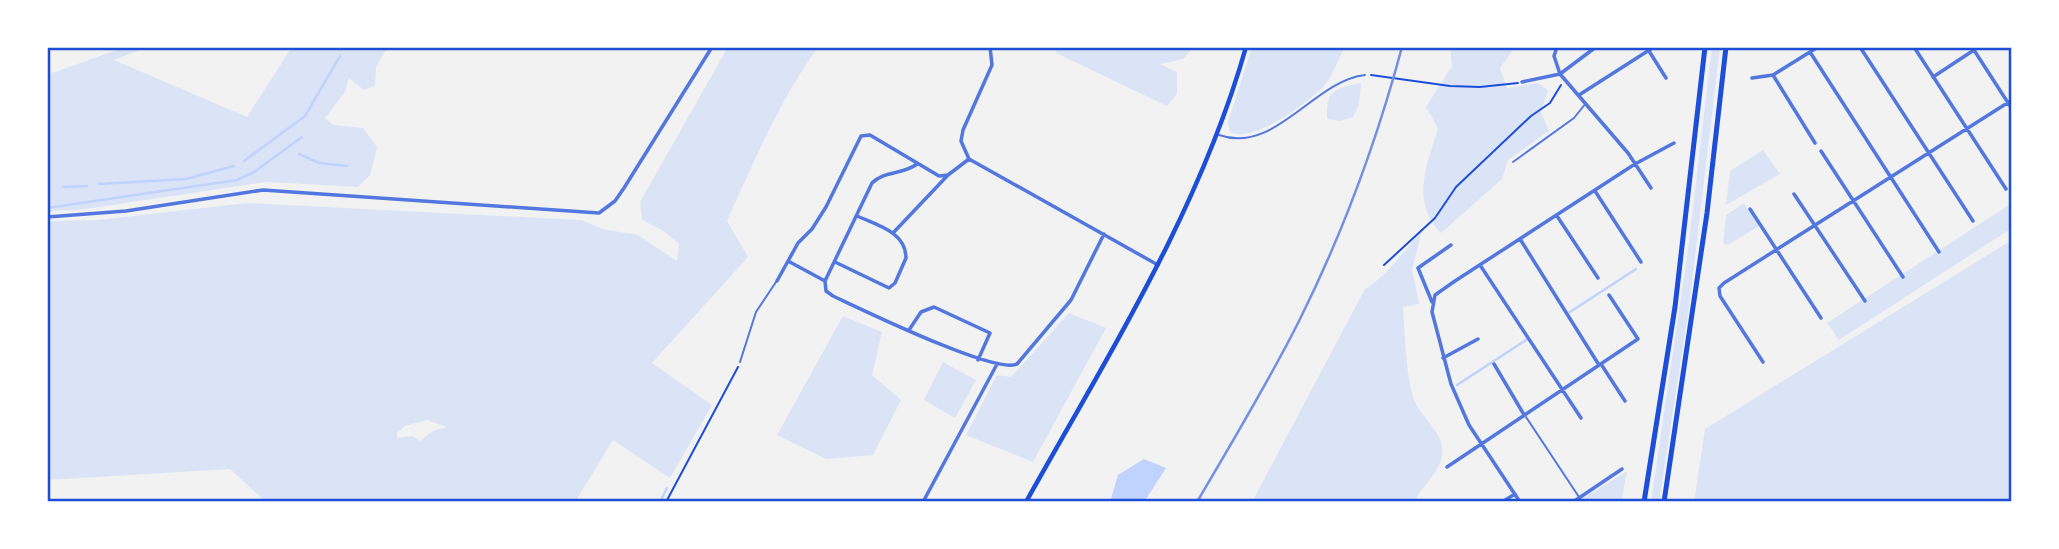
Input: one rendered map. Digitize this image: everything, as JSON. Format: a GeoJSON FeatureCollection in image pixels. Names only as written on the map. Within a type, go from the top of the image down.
{"type":"FeatureCollection","features":[{"type":"Feature","properties":{"kind":"highway"},"geometry":{"type":"LineString","coordinates":[[1644,502],[1675,307],[1705,47]]}},
{"type":"Feature","properties":{"kind":"highway"},"geometry":{"type":"LineString","coordinates":[[1664,502],[1705,226],[1726,47]]}},
{"type":"Feature","properties":{"kind":"main road"},"geometry":{"type":"LineString","coordinates":[[1026,502],[1158,265],[1217,135],[1246,47]]}},
{"type":"Feature","properties":{"kind":"street"},"geometry":{"type":"LineString","coordinates":[[47,217],[126,211],[263,190],[599,213],[615,201],[624,188],[712,47]]}},
{"type":"Feature","properties":{"kind":"street"},"geometry":{"type":"LineString","coordinates":[[990,47],[992,65],[963,130],[961,141],[969,159],[1158,265]]}},
{"type":"Feature","properties":{"kind":"street"},"geometry":{"type":"LineString","coordinates":[[1557,47],[1554,57],[1560,74],[1586,102],[1651,188]]}},
{"type":"Feature","properties":{"kind":"street"},"geometry":{"type":"LineString","coordinates":[[1522,82],[1560,74],[1596,47]]}},
{"type":"Feature","properties":{"kind":"street"},"geometry":{"type":"LineString","coordinates":[[1579,94],[1654,47]]}},
{"type":"Feature","properties":{"kind":"street"},"geometry":{"type":"LineString","coordinates":[[1752,78],[1773,75],[1818,47]]}},
{"type":"Feature","properties":{"kind":"street"},"geometry":{"type":"LineString","coordinates":[[1860,47],[1973,221]]}},
{"type":"Feature","properties":{"kind":"street"},"geometry":{"type":"LineString","coordinates":[[1914,47],[2006,189]]}},
{"type":"Feature","properties":{"kind":"street"},"geometry":{"type":"LineString","coordinates":[[1933,77],[1973,49],[2010,101],[2012,109]]}},
{"type":"Feature","properties":{"kind":"street"},"geometry":{"type":"LineString","coordinates":[[1649,51],[1667,78]]}},
{"type":"Feature","properties":{"kind":"street"},"geometry":{"type":"LineString","coordinates":[[1810,52],[1939,252]]}},
{"type":"Feature","properties":{"kind":"street"},"geometry":{"type":"LineString","coordinates":[[1773,75],[1815,143]]}},
{"type":"Feature","properties":{"kind":"street"},"geometry":{"type":"LineString","coordinates":[[1763,362],[1720,296],[1719,288],[2010,101]]}},
{"type":"Feature","properties":{"kind":"street"},"geometry":{"type":"LineString","coordinates":[[777,281],[798,243],[812,229],[826,207],[861,136],[870,135],[939,176],[948,175]]}},
{"type":"Feature","properties":{"kind":"street"},"geometry":{"type":"LineString","coordinates":[[1432,302],[1435,295],[1480,265],[1635,164],[1674,143]]}},
{"type":"Feature","properties":{"kind":"street"},"geometry":{"type":"LineString","coordinates":[[1821,151],[1903,277]]}},
{"type":"Feature","properties":{"kind":"street"},"geometry":{"type":"LineString","coordinates":[[893,233],[948,175],[969,159]]}},
{"type":"Feature","properties":{"kind":"street"},"geometry":{"type":"LineString","coordinates":[[917,164],[903,171],[878,177],[825,281],[826,291],[909,330],[996,366],[1007,368],[1017,364],[1061,313],[1073,297],[1104,234]]}},
{"type":"Feature","properties":{"kind":"street"},"geometry":{"type":"LineString","coordinates":[[1595,191],[1641,262]]}},
{"type":"Feature","properties":{"kind":"street"},"geometry":{"type":"LineString","coordinates":[[1794,194],[1864,301]]}},
{"type":"Feature","properties":{"kind":"street"},"geometry":{"type":"LineString","coordinates":[[1750,209],[1821,318]]}},
{"type":"Feature","properties":{"kind":"street"},"geometry":{"type":"LineString","coordinates":[[835,261],[889,288],[895,283],[906,258],[906,251],[893,233],[857,216]]}},
{"type":"Feature","properties":{"kind":"street"},"geometry":{"type":"LineString","coordinates":[[1557,216],[1598,278]]}},
{"type":"Feature","properties":{"kind":"street"},"geometry":{"type":"LineString","coordinates":[[1520,239],[1625,401]]}},
{"type":"Feature","properties":{"kind":"street"},"geometry":{"type":"LineString","coordinates":[[1451,245],[1418,268],[1432,302],[1435,328],[1459,406],[1520,502]]}},
{"type":"Feature","properties":{"kind":"street"},"geometry":{"type":"LineString","coordinates":[[788,261],[825,281]]}},
{"type":"Feature","properties":{"kind":"street"},"geometry":{"type":"LineString","coordinates":[[1480,265],[1581,418]]}},
{"type":"Feature","properties":{"kind":"street"},"geometry":{"type":"LineString","coordinates":[[1447,467],[1523,413],[1638,339],[1609,295]]}},
{"type":"Feature","properties":{"kind":"street"},"geometry":{"type":"LineString","coordinates":[[909,330],[920,312],[934,307],[990,332],[978,359]]}},
{"type":"Feature","properties":{"kind":"street"},"geometry":{"type":"LineString","coordinates":[[1443,358],[1478,340]]}},
{"type":"Feature","properties":{"kind":"street"},"geometry":{"type":"LineString","coordinates":[[1493,364],[1523,413]]}},
{"type":"Feature","properties":{"kind":"street"},"geometry":{"type":"LineString","coordinates":[[923,502],[996,366]]}},
{"type":"Feature","properties":{"kind":"street"},"geometry":{"type":"LineString","coordinates":[[1573,502],[1622,469]]}},
{"type":"Feature","properties":{"kind":"street"},"geometry":{"type":"LineString","coordinates":[[1502,502],[1515,493]]}},
{"type":"Feature","properties":{"kind":"lane"},"geometry":{"type":"LineString","coordinates":[[1217,135],[1240,139],[1258,134],[1342,83],[1365,75]]}},
{"type":"Feature","properties":{"kind":"lane"},"geometry":{"type":"LineString","coordinates":[[1513,162],[1574,118],[1586,102]]}},
{"type":"Feature","properties":{"kind":"lane"},"geometry":{"type":"LineString","coordinates":[[740,362],[756,312],[777,281]]}},
{"type":"Feature","properties":{"kind":"lane"},"geometry":{"type":"LineString","coordinates":[[1523,413],[1579,498]]}},
{"type":"Feature","properties":{"kind":"path"},"geometry":{"type":"LineString","coordinates":[[1384,265],[1435,218],[1457,187],[1550,103],[1560,88],[1560,74]]}},
{"type":"Feature","properties":{"kind":"path"},"geometry":{"type":"LineString","coordinates":[[1365,75],[1387,75],[1425,83],[1480,87],[1522,82]]}},
{"type":"Feature","properties":{"kind":"path"},"geometry":{"type":"LineString","coordinates":[[666,502],[740,362]]}},
{"type":"Feature","properties":{"kind":"shaded area"},"geometry":{"type":"Polygon","coordinates":[[[125,47],[148,47],[114,60],[247,117],[292,47],[388,47],[376,67],[375,86],[364,90],[349,78],[345,92],[325,118],[333,125],[363,128],[377,147],[370,175],[358,187],[266,182],[79,210],[47,211],[47,75],[125,47]]]}},
{"type":"Feature","properties":{"kind":"shaded area"},"geometry":{"type":"Polygon","coordinates":[[[728,47],[818,47],[780,110],[727,221],[748,257],[652,363],[712,405],[670,478],[613,440],[575,502],[266,502],[230,469],[47,480],[47,221],[98,220],[247,203],[581,220],[602,229],[638,235],[677,261],[679,244],[662,230],[642,220],[640,202],[728,47]],[[427,420],[405,426],[397,433],[397,438],[413,436],[420,441],[433,431],[447,427],[427,420]]]}},
{"type":"Feature","properties":{"kind":"shaded area"},"geometry":{"type":"Polygon","coordinates":[[[1056,47],[1194,47],[1183,59],[1160,64],[1177,72],[1177,94],[1167,106],[1056,53],[1056,47]]]}},
{"type":"Feature","properties":{"kind":"shaded area"},"geometry":{"type":"Polygon","coordinates":[[[1252,47],[1345,47],[1324,86],[1278,121],[1240,134],[1230,132],[1228,122],[1252,47]]]}},
{"type":"Feature","properties":{"kind":"shaded area"},"geometry":{"type":"Polygon","coordinates":[[[1450,47],[1515,47],[1500,68],[1507,88],[1538,83],[1548,90],[1541,112],[1549,131],[1508,160],[1502,179],[1441,233],[1426,208],[1424,196],[1426,169],[1438,128],[1426,107],[1452,66],[1450,47]]]}},
{"type":"Feature","properties":{"kind":"shaded area"},"geometry":{"type":"Polygon","coordinates":[[[1712,47],[1720,47],[1689,307],[1659,502],[1651,502],[1688,249],[1712,47]]]}},
{"type":"Feature","properties":{"kind":"shaded area"},"geometry":{"type":"Polygon","coordinates":[[[1361,83],[1359,105],[1353,117],[1340,121],[1327,119],[1328,102],[1333,92],[1361,83]]]}},
{"type":"Feature","properties":{"kind":"shaded area"},"geometry":{"type":"Polygon","coordinates":[[[1763,150],[1780,174],[1726,205],[1730,171],[1763,150]]]}},
{"type":"Feature","properties":{"kind":"shaded area"},"geometry":{"type":"Polygon","coordinates":[[[1744,203],[1759,226],[1728,245],[1723,243],[1726,215],[1744,203]]]}},
{"type":"Feature","properties":{"kind":"shaded area"},"geometry":{"type":"Polygon","coordinates":[[[2012,203],[2012,228],[1839,340],[1827,323],[2012,203]]]}},
{"type":"Feature","properties":{"kind":"shaded area"},"geometry":{"type":"Polygon","coordinates":[[[1422,231],[1412,269],[1419,304],[1403,307],[1408,371],[1413,396],[1441,441],[1442,456],[1434,474],[1414,502],[1252,502],[1365,289],[1388,270],[1422,231]]]}},
{"type":"Feature","properties":{"kind":"shaded area"},"geometry":{"type":"Polygon","coordinates":[[[2012,240],[2012,502],[1694,502],[1705,429],[2012,240]]]}},
{"type":"Feature","properties":{"kind":"shaded area"},"geometry":{"type":"Polygon","coordinates":[[[1069,313],[1106,328],[1033,462],[966,435],[997,375],[1011,377],[1069,313]]]}},
{"type":"Feature","properties":{"kind":"shaded area"},"geometry":{"type":"Polygon","coordinates":[[[843,316],[882,332],[872,375],[901,400],[873,455],[826,459],[777,435],[843,316]]]}},
{"type":"Feature","properties":{"kind":"shaded area"},"geometry":{"type":"Polygon","coordinates":[[[943,362],[976,380],[955,418],[924,400],[943,362]]]}},
{"type":"Feature","properties":{"kind":"shaded area"},"geometry":{"type":"Polygon","coordinates":[[[1627,471],[1621,502],[1577,502],[1627,471]]]}},
{"type":"Feature","properties":{"kind":"water"},"geometry":{"type":"Polygon","coordinates":[[[1144,459],[1166,468],[1144,502],[1110,502],[1118,475],[1144,459]]]}},
{"type":"Feature","properties":{"kind":"waterway"},"geometry":{"type":"LineString","coordinates":[[244,161],[305,116],[340,56]]}},
{"type":"Feature","properties":{"kind":"waterway"},"geometry":{"type":"LineString","coordinates":[[47,208],[237,180],[254,172],[302,137]]}},
{"type":"Feature","properties":{"kind":"waterway"},"geometry":{"type":"LineString","coordinates":[[299,154],[319,163],[347,166]]}},
{"type":"Feature","properties":{"kind":"waterway"},"geometry":{"type":"LineString","coordinates":[[99,184],[186,179],[234,166]]}},
{"type":"Feature","properties":{"kind":"waterway"},"geometry":{"type":"LineString","coordinates":[[63,187],[87,186]]}},
{"type":"Feature","properties":{"kind":"waterway"},"geometry":{"type":"LineString","coordinates":[[1570,312],[1636,269]]}},
{"type":"Feature","properties":{"kind":"waterway"},"geometry":{"type":"LineString","coordinates":[[1457,385],[1526,340]]}},
{"type":"Feature","properties":{"kind":"waterway"},"geometry":{"type":"LineString","coordinates":[[660,502],[667,488]]}},
{"type":"Feature","properties":{"kind":"railway"},"geometry":{"type":"LineString","coordinates":[[1197,502],[1275,367],[1330,255],[1357,187],[1402,47]]}}]}
